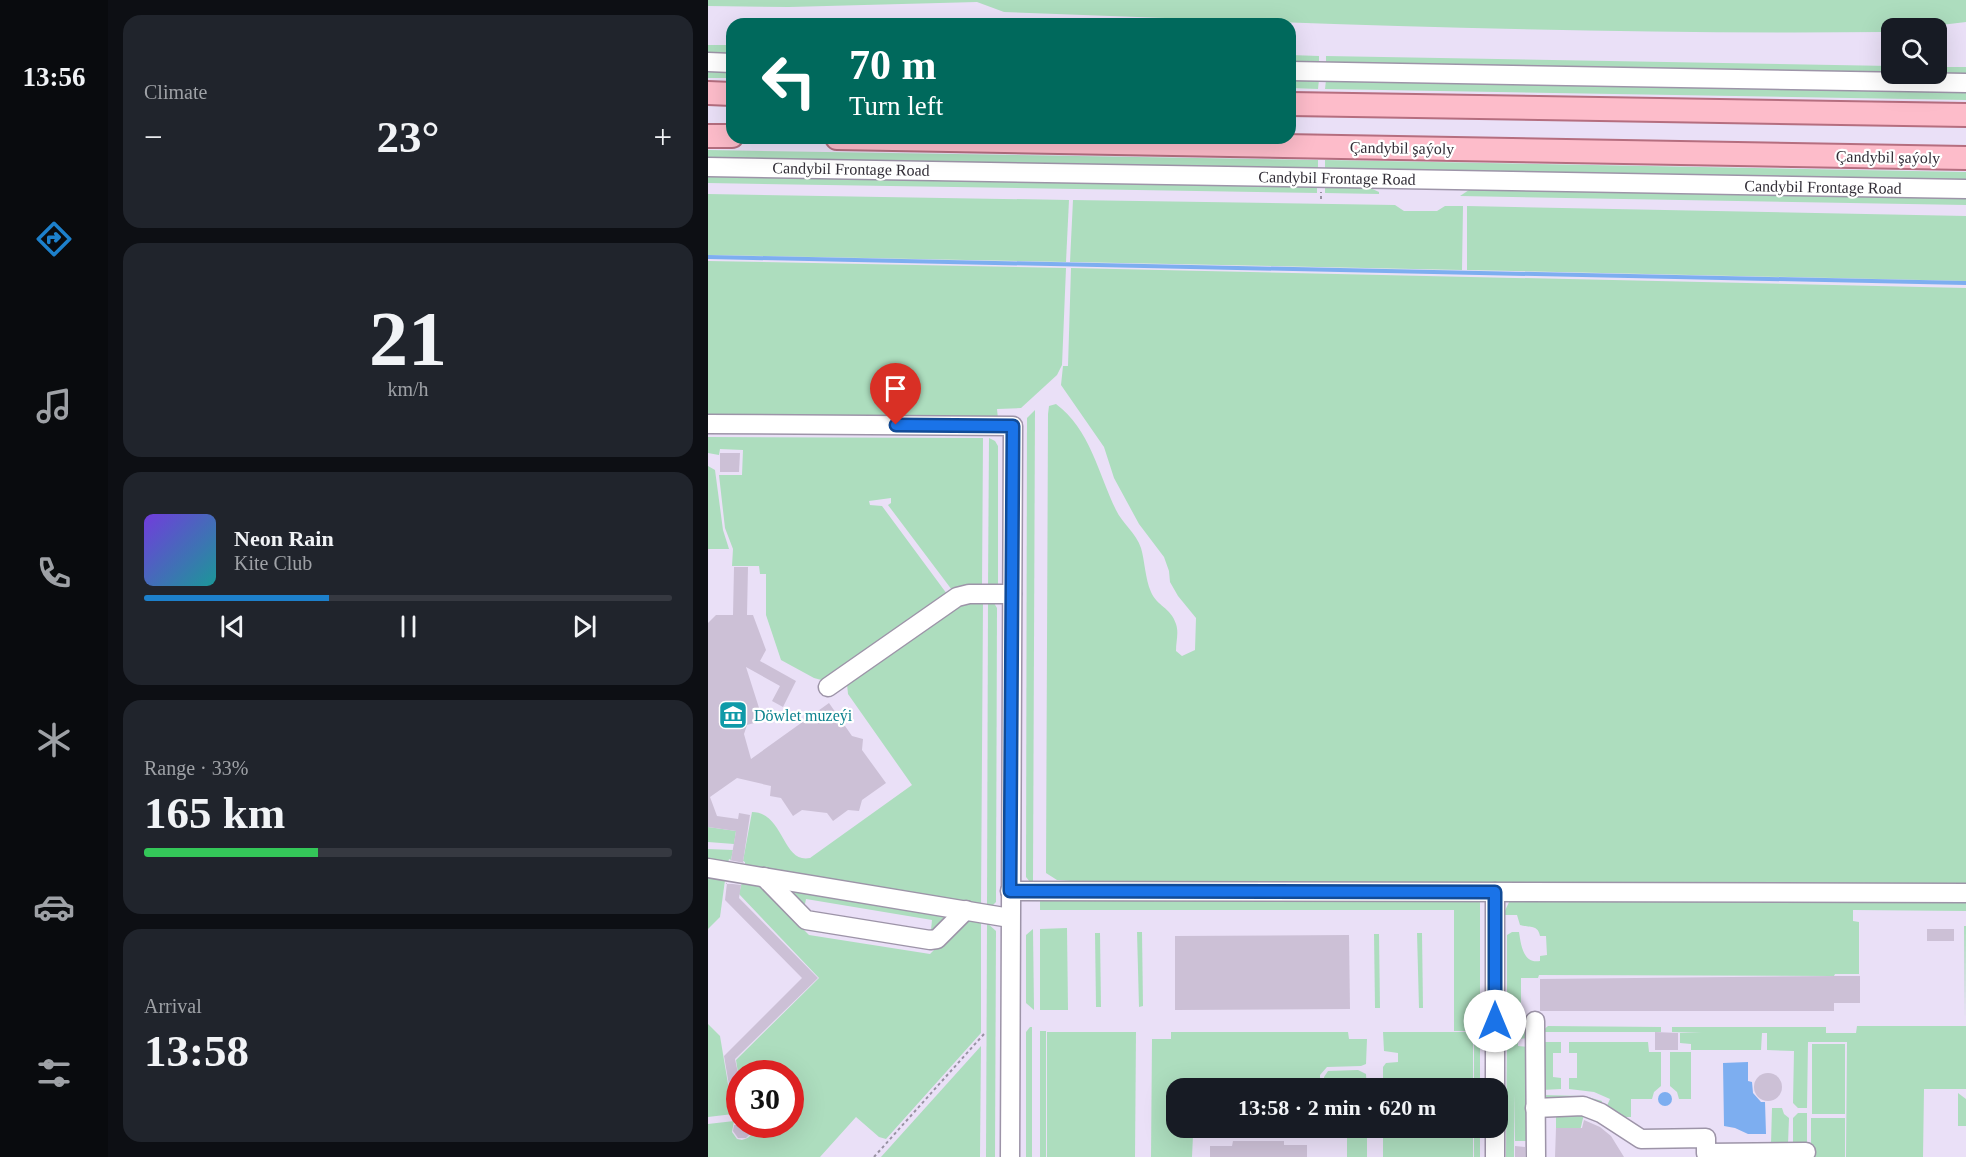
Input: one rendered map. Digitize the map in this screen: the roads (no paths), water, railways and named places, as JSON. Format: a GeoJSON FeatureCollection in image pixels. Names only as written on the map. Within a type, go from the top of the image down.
{"type":"FeatureCollection","features":[{"type":"Feature","properties":{"kind":"main road"},"geometry":{"type":"LineString","coordinates":[[708,93],[726,94]]}},
{"type":"Feature","properties":{"kind":"main road"},"geometry":{"type":"LineString","coordinates":[[1296,104],[1966,115]]}},
{"type":"Feature","properties":{"kind":"main road"},"geometry":{"type":"LineString","coordinates":[[708,136],[726,136]]}},
{"type":"Feature","properties":{"kind":"main road","name":"Çandybil şaýoly"},"geometry":{"type":"LineString","coordinates":[[1176,144],[1966,158]]}},
{"type":"Feature","properties":{"kind":"street"},"geometry":{"type":"LineString","coordinates":[[708,62],[726,63]]}},
{"type":"Feature","properties":{"kind":"street"},"geometry":{"type":"LineString","coordinates":[[1296,71],[1966,83]]}},
{"type":"Feature","properties":{"kind":"street","name":"Candybil Frontage Road"},"geometry":{"type":"LineString","coordinates":[[708,167],[1966,189]]}},
{"type":"Feature","properties":{"kind":"street"},"geometry":{"type":"LineString","coordinates":[[708,424],[1013,426],[1010,1157]]}},
{"type":"Feature","properties":{"kind":"street"},"geometry":{"type":"LineString","coordinates":[[828,687],[957,597],[969,594],[1012,594]]}},
{"type":"Feature","properties":{"kind":"street"},"geometry":{"type":"LineString","coordinates":[[708,868],[1010,918]]}},
{"type":"Feature","properties":{"kind":"street"},"geometry":{"type":"LineString","coordinates":[[764,877],[806,920],[930,940],[937,939],[966,910]]}},
{"type":"Feature","properties":{"kind":"street"},"geometry":{"type":"LineString","coordinates":[[1010,891],[1966,893]]}},
{"type":"Feature","properties":{"kind":"street"},"geometry":{"type":"LineString","coordinates":[[1495,892],[1495,1078]]}},
{"type":"Feature","properties":{"kind":"street"},"geometry":{"type":"LineString","coordinates":[[1535,1021],[1536,1157]]}},
{"type":"Feature","properties":{"kind":"street"},"geometry":{"type":"LineString","coordinates":[[1535,1108],[1583,1106],[1601,1113],[1641,1138],[1706,1138],[1706,1153],[1798,1154]]}},
{"type":"Feature","properties":{"kind":"street"},"geometry":{"type":"LineString","coordinates":[[1495,1138],[1495,1157]]}},
{"type":"Feature","properties":{"kind":"water"},"geometry":{"type":"Polygon","coordinates":[[[1748,1062],[1748,1081],[1752,1082],[1753,1093],[1761,1102],[1765,1102],[1766,1134],[1748,1134],[1724,1126],[1723,1063],[1748,1062]]]}},
{"type":"Feature","properties":{"kind":"water"},"geometry":{"type":"Polygon","coordinates":[[[1662,1092],[1668,1092],[1672,1099],[1668,1106],[1662,1106],[1658,1102],[1658,1096],[1662,1092]]]}},
{"type":"Feature","properties":{"kind":"waterway"},"geometry":{"type":"LineString","coordinates":[[708,257],[1966,283]]}},
{"type":"Feature","properties":{"kind":"place","name":"Döwlet muzeýi"},"geometry":{"type":"Point","coordinates":[733,715]}}]}
